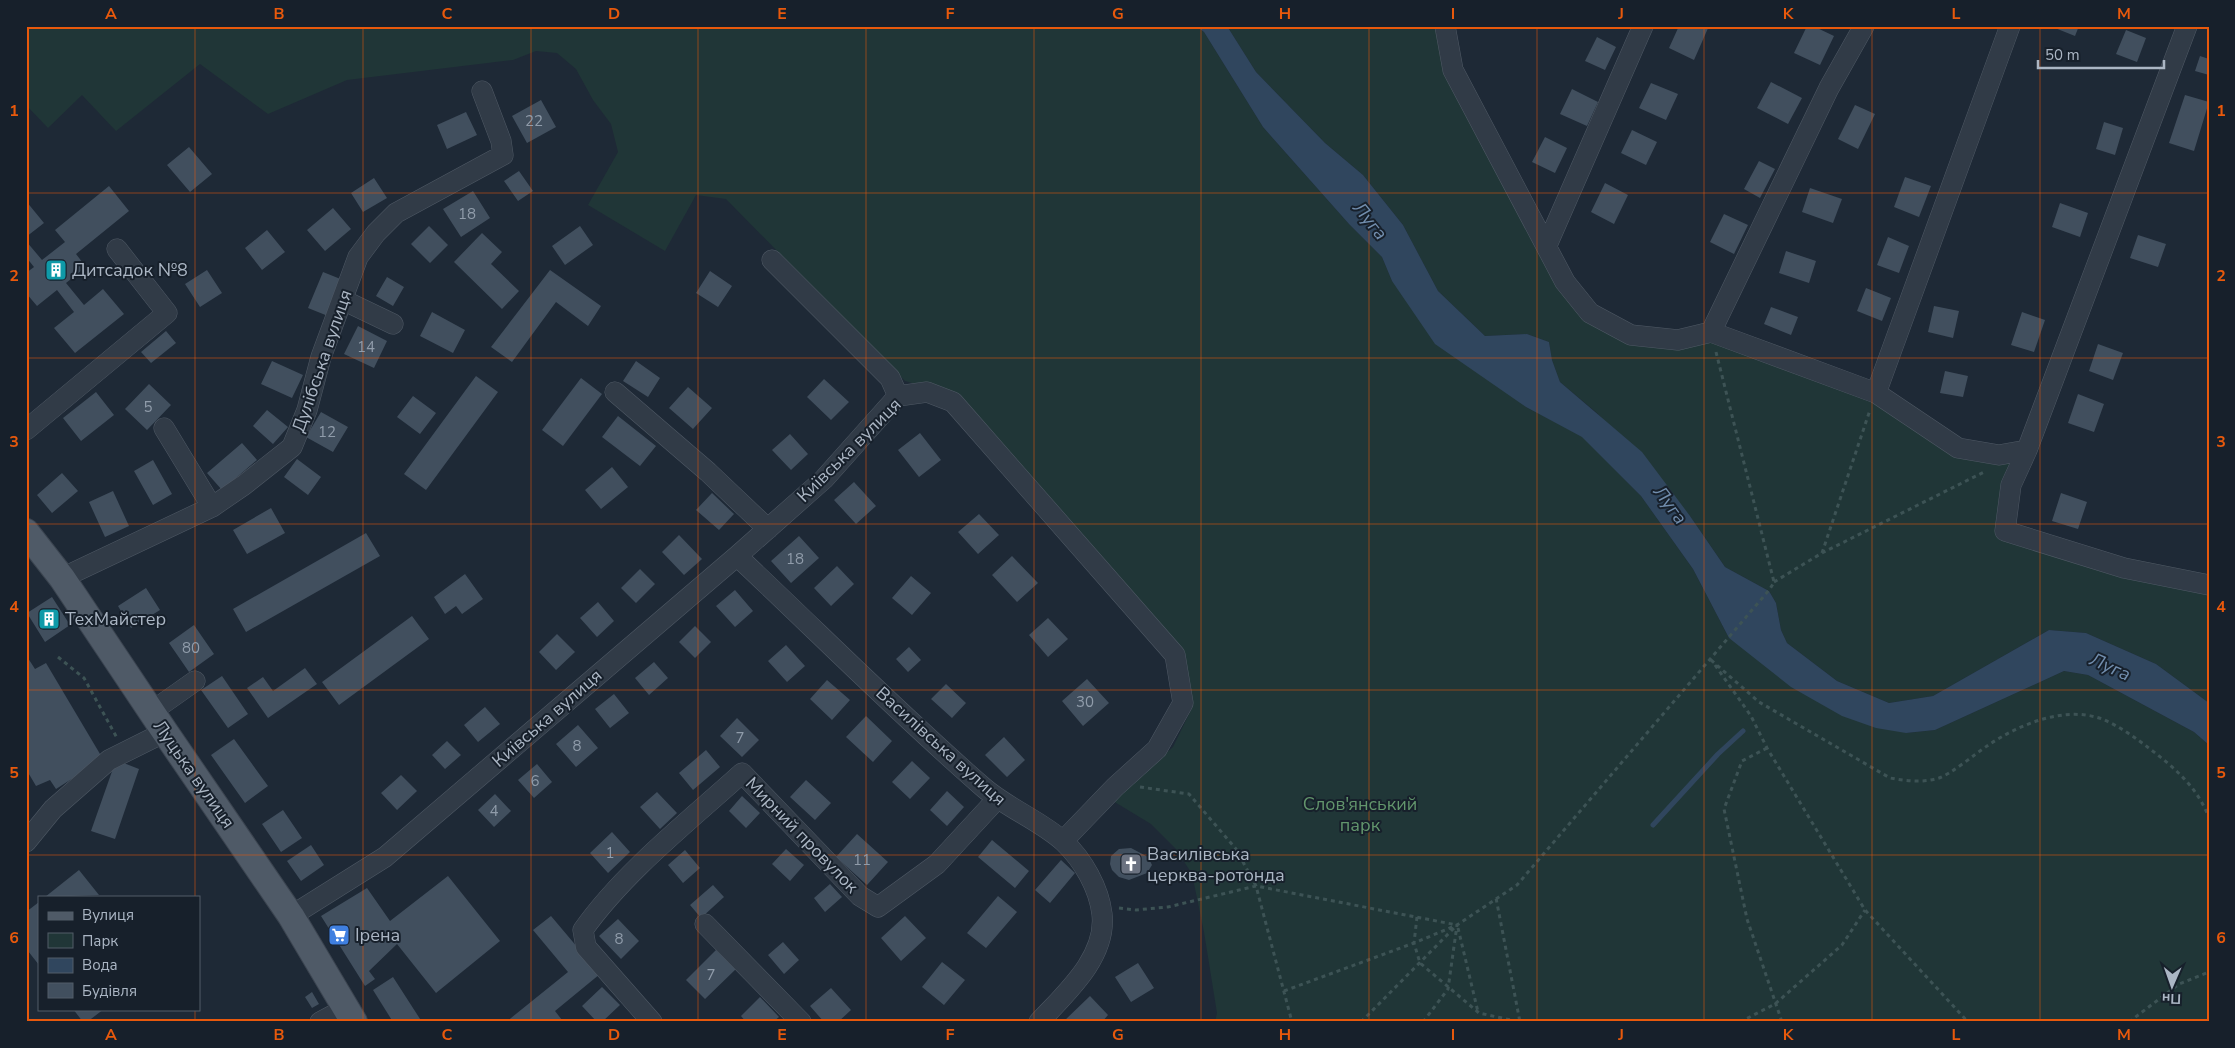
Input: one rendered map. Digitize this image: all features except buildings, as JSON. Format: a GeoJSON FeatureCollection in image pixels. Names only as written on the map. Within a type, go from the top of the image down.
{"type":"FeatureCollection","features":[{"type":"Feature","properties":{"kind":"main road","name":"Луцька вулиця"},"geometry":{"type":"LineString","coordinates":[[26,532],[62,578],[291,916],[350,1015]]}},
{"type":"Feature","properties":{"kind":"street"},"geometry":{"type":"LineString","coordinates":[[1445,26],[1453,70],[1565,282],[1590,313],[1632,335],[1678,340],[1711,332],[1876,393],[1958,448],[1998,455],[2027,450]]}},
{"type":"Feature","properties":{"kind":"street"},"geometry":{"type":"LineString","coordinates":[[1547,245],[1644,26]]}},
{"type":"Feature","properties":{"kind":"street"},"geometry":{"type":"LineString","coordinates":[[1711,332],[1829,88],[1864,26]]}},
{"type":"Feature","properties":{"kind":"street"},"geometry":{"type":"LineString","coordinates":[[1876,393],[2010,26]]}},
{"type":"Feature","properties":{"kind":"street"},"geometry":{"type":"LineString","coordinates":[[2187,26],[2027,450],[2011,485],[2006,531],[2124,568],[2209,585]]}},
{"type":"Feature","properties":{"kind":"street","name":"Дулібська вулиця"},"geometry":{"type":"LineString","coordinates":[[62,578],[212,507],[244,485],[292,447],[307,410],[321,357],[344,300],[358,258],[376,233],[396,213],[503,155],[501,141],[482,91]]}},
{"type":"Feature","properties":{"kind":"street"},"geometry":{"type":"LineString","coordinates":[[26,430],[167,313],[117,249]]}},
{"type":"Feature","properties":{"kind":"street"},"geometry":{"type":"LineString","coordinates":[[772,260],[890,378],[898,396]]}},
{"type":"Feature","properties":{"kind":"street"},"geometry":{"type":"LineString","coordinates":[[344,300],[393,324]]}},
{"type":"Feature","properties":{"kind":"street"},"geometry":{"type":"LineString","coordinates":[[615,392],[708,472],[768,529]]}},
{"type":"Feature","properties":{"kind":"street","name":"Київська вулиця"},"geometry":{"type":"LineString","coordinates":[[291,916],[385,857],[737,556],[824,479],[898,396],[927,392],[953,402],[1174,655],[1183,703],[1157,749],[1118,784],[1063,841]]}},
{"type":"Feature","properties":{"kind":"street"},"geometry":{"type":"LineString","coordinates":[[164,428],[212,507]]}},
{"type":"Feature","properties":{"kind":"street","name":"Василівська вулиця"},"geometry":{"type":"LineString","coordinates":[[737,556],[915,728],[997,799],[1063,841],[1074,853],[1095,887],[1100,901],[1102,929],[1090,962],[1039,1022]]}},
{"type":"Feature","properties":{"kind":"street"},"geometry":{"type":"LineString","coordinates":[[26,842],[53,809],[109,760],[126,752],[158,722],[195,681]]}},
{"type":"Feature","properties":{"kind":"street","name":"Мирний провулок"},"geometry":{"type":"LineString","coordinates":[[652,1022],[586,947],[584,930],[595,914],[652,854],[742,773],[860,896],[878,907],[937,864],[997,799]]}},
{"type":"Feature","properties":{"kind":"street"},"geometry":{"type":"LineString","coordinates":[[705,924],[801,1022]]}},
{"type":"Feature","properties":{"kind":"street"},"geometry":{"type":"LineString","coordinates":[[320,1022],[350,1015]]}},
{"type":"Feature","properties":{"kind":"path"},"geometry":{"type":"LineString","coordinates":[[1711,332],[1774,582]]}},
{"type":"Feature","properties":{"kind":"path"},"geometry":{"type":"LineString","coordinates":[[1822,553],[1876,393]]}},
{"type":"Feature","properties":{"kind":"path"},"geometry":{"type":"LineString","coordinates":[[1284,991],[1414,944],[1457,925],[1517,884],[1711,660],[1774,582],[1822,553],[1991,468]]}},
{"type":"Feature","properties":{"kind":"path"},"geometry":{"type":"LineString","coordinates":[[58,657],[84,678],[105,719],[126,752]]}},
{"type":"Feature","properties":{"kind":"path"},"geometry":{"type":"LineString","coordinates":[[1711,660],[1759,702],[1890,778],[1912,782],[1940,778],[2001,737],[2028,724],[2053,717],[2078,715],[2101,719],[2136,738],[2176,769],[2203,802],[2209,818]]}},
{"type":"Feature","properties":{"kind":"path"},"geometry":{"type":"LineString","coordinates":[[1711,660],[1751,716],[1767,748],[1865,910],[1968,1022]]}},
{"type":"Feature","properties":{"kind":"path"},"geometry":{"type":"LineString","coordinates":[[1767,748],[1742,762],[1724,809],[1747,919],[1782,1022]]}},
{"type":"Feature","properties":{"kind":"path"},"geometry":{"type":"LineString","coordinates":[[1118,784],[1189,794],[1236,849],[1256,886],[1292,1022]]}},
{"type":"Feature","properties":{"kind":"path"},"geometry":{"type":"LineString","coordinates":[[1116,908],[1136,910],[1168,907],[1256,886],[1457,925]]}},
{"type":"Feature","properties":{"kind":"path"},"geometry":{"type":"LineString","coordinates":[[1417,917],[1414,944],[1420,963],[1448,989],[1479,1013],[1520,1022],[1496,898]]}},
{"type":"Feature","properties":{"kind":"path"},"geometry":{"type":"LineString","coordinates":[[1740,1022],[1775,1004],[1842,945],[1865,910]]}},
{"type":"Feature","properties":{"kind":"path"},"geometry":{"type":"LineString","coordinates":[[1361,1022],[1457,925]]}},
{"type":"Feature","properties":{"kind":"path"},"geometry":{"type":"LineString","coordinates":[[1423,1022],[1448,989],[1457,925]]}},
{"type":"Feature","properties":{"kind":"path"},"geometry":{"type":"LineString","coordinates":[[1457,925],[1479,1013]]}},
{"type":"Feature","properties":{"kind":"path"},"geometry":{"type":"LineString","coordinates":[[2129,1022],[2178,984],[2209,972]]}},
{"type":"Feature","properties":{"kind":"green space","name":"Слов'янський парк"},"geometry":{"type":"Polygon","coordinates":[[[26,26],[1196,26],[1204,32],[1263,127],[1349,224],[1382,257],[1392,281],[1526,407],[1582,436],[1641,496],[1693,569],[1729,638],[1906,733],[1935,730],[2064,671],[2088,675],[2194,732],[2209,745],[2209,1022],[1215,1022],[1217,1013],[1204,932],[1192,874],[1176,849],[1151,824],[1113,801],[1173,747],[1193,706],[1184,652],[962,397],[905,381],[726,199],[696,195],[665,251],[588,205],[618,152],[611,124],[593,100],[576,69],[557,53],[536,51],[513,60],[347,80],[268,114],[200,64],[116,131],[82,95],[48,128],[26,105],[26,26]]]}},
{"type":"Feature","properties":{"kind":"green space"},"geometry":{"type":"Polygon","coordinates":[[[1227,26],[1445,26],[1453,70],[1565,282],[1632,335],[1711,332],[1876,393],[1958,448],[2027,450],[2006,531],[2209,585],[2209,703],[2156,664],[2086,633],[2049,630],[1933,696],[1889,703],[1837,681],[1787,643],[1781,630],[1776,603],[1769,591],[1725,567],[1690,516],[1597,413],[1560,382],[1552,360],[1549,342],[1527,334],[1485,336],[1438,291],[1403,225],[1363,175],[1325,143],[1256,72],[1227,26]]]}},
{"type":"Feature","properties":{"kind":"water","name":"Луга"},"geometry":{"type":"Polygon","coordinates":[[[1196,26],[1227,26],[1256,72],[1325,143],[1363,175],[1403,225],[1438,291],[1485,336],[1527,334],[1549,342],[1552,360],[1560,382],[1642,452],[1725,567],[1769,591],[1776,603],[1781,630],[1787,643],[1837,681],[1889,703],[1933,696],[2049,630],[2086,633],[2156,664],[2209,703],[2209,745],[2194,732],[2088,675],[2064,671],[1935,730],[1906,733],[1876,728],[1842,716],[1791,687],[1729,638],[1693,569],[1641,496],[1582,437],[1526,407],[1435,344],[1392,281],[1382,257],[1349,224],[1263,127],[1204,32],[1196,26]]]}},
{"type":"Feature","properties":{"kind":"waterway"},"geometry":{"type":"LineString","coordinates":[[1653,825],[1718,754],[1743,731]]}},
{"type":"Feature","properties":{"kind":"place","name":"Дитсадок №8"},"geometry":{"type":"Point","coordinates":[56,270]}},
{"type":"Feature","properties":{"kind":"place","name":"ТехМайстер"},"geometry":{"type":"Point","coordinates":[49,619]}},
{"type":"Feature","properties":{"kind":"place","name":"Василівська церква-ротонда"},"geometry":{"type":"Point","coordinates":[1131,864]}},
{"type":"Feature","properties":{"kind":"place","name":"Ірена"},"geometry":{"type":"Point","coordinates":[339,935]}}]}
